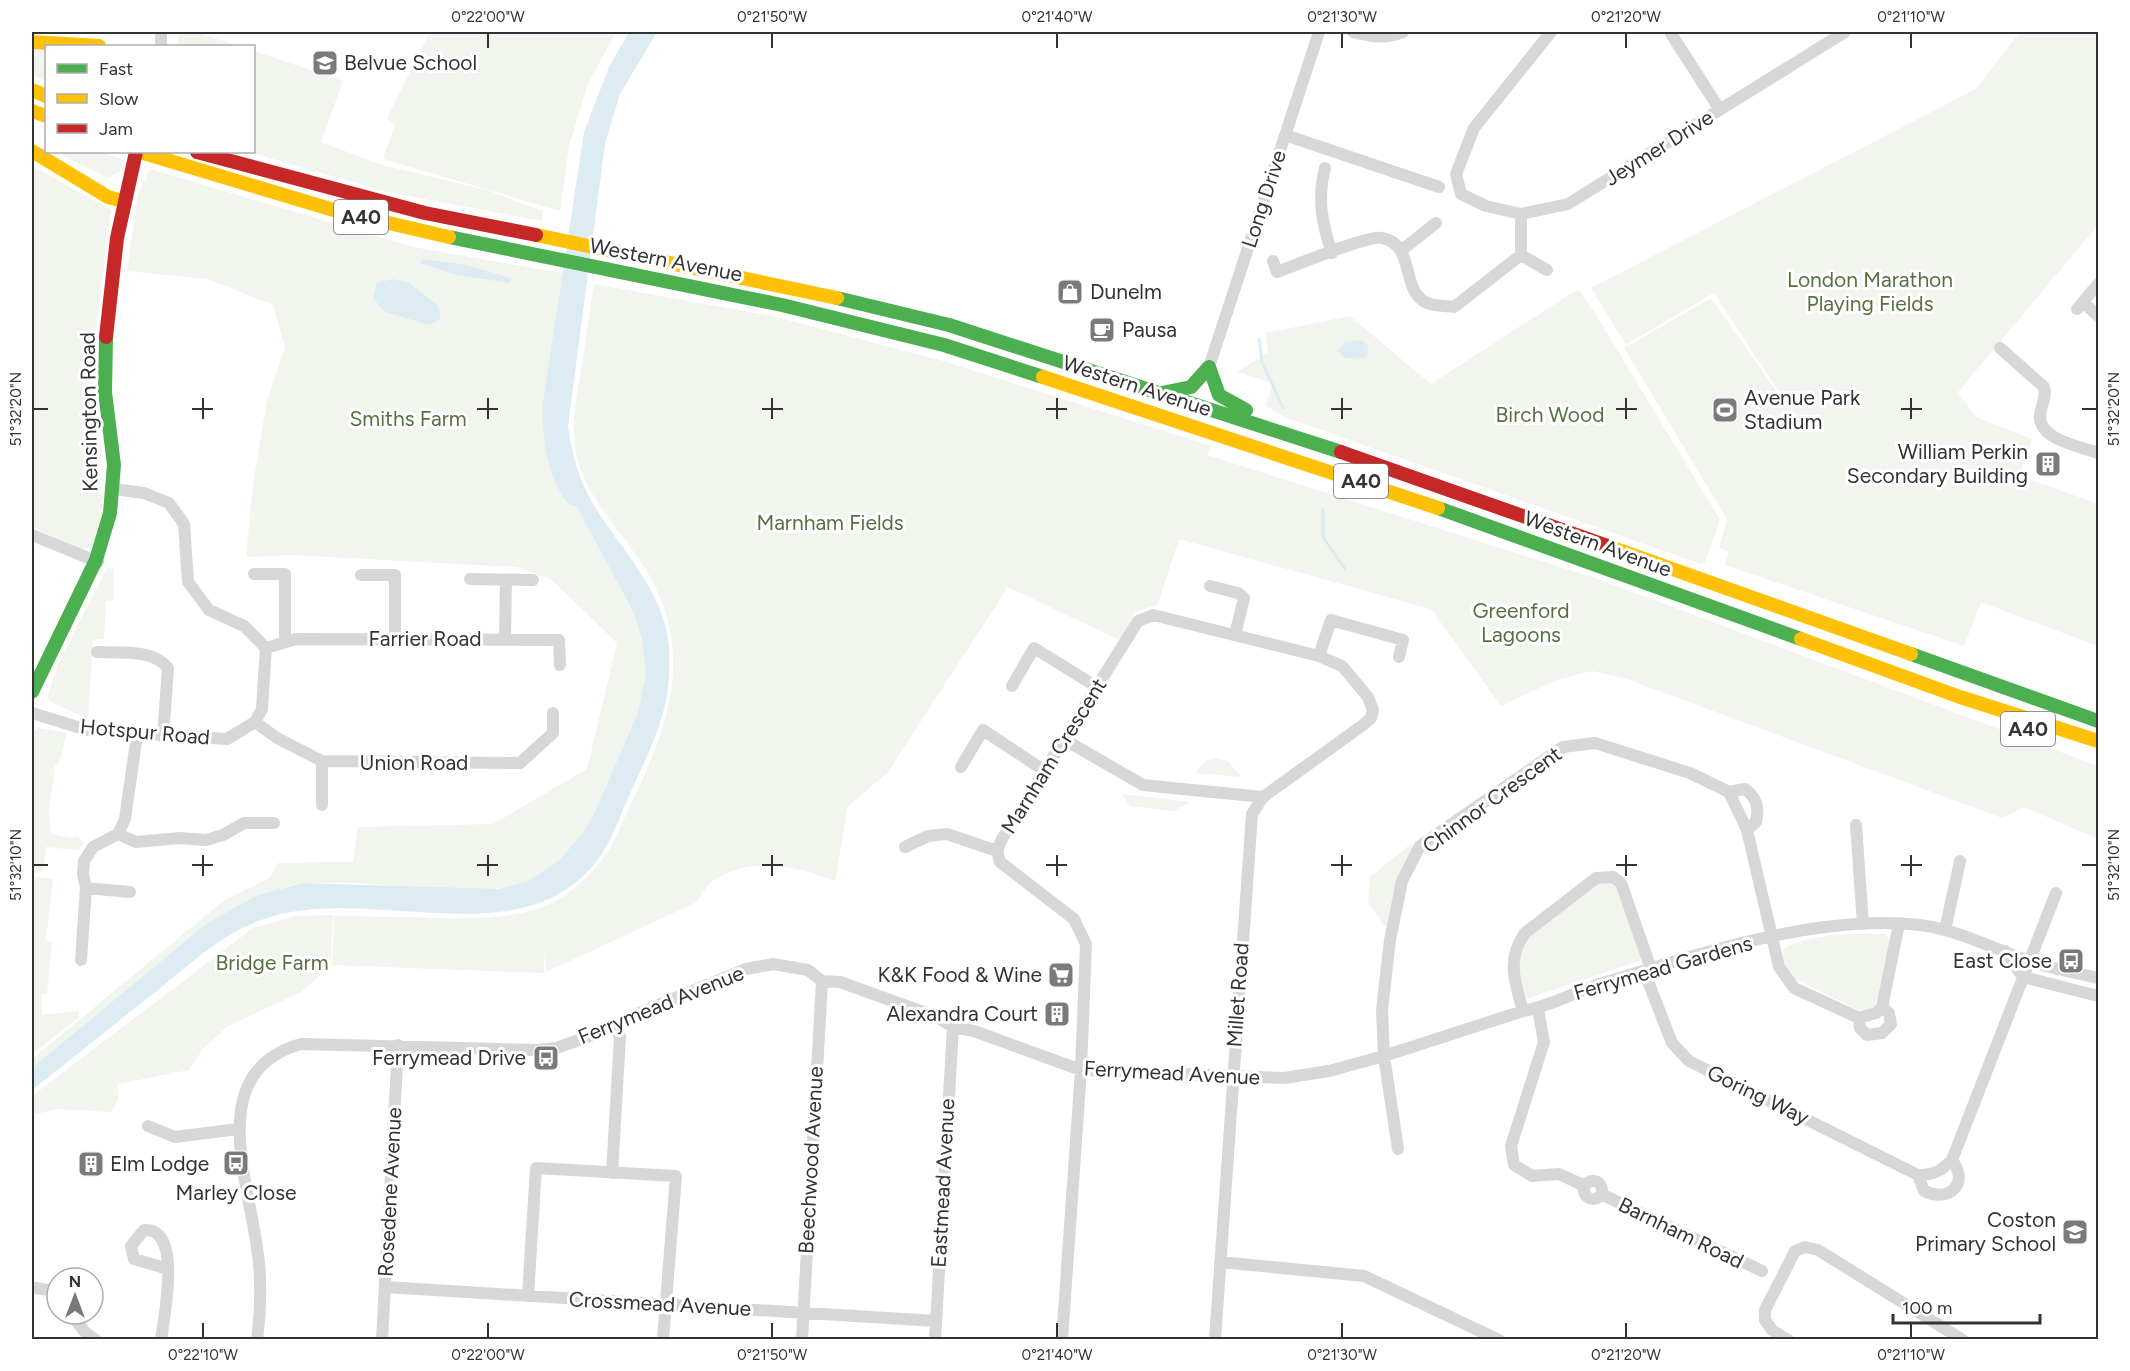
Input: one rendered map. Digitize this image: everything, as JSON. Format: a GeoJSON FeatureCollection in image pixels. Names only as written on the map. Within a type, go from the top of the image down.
{"type":"FeatureCollection","features":[{"type":"Feature","properties":{"kind":"main road"},"geometry":{"type":"LineString","coordinates":[[32,42],[82,45]]}},
{"type":"Feature","properties":{"kind":"main road"},"geometry":{"type":"LineString","coordinates":[[32,151],[108,197],[123,201]]}},
{"type":"Feature","properties":{"kind":"main road","name":"Kensington Road"},"geometry":{"type":"LineString","coordinates":[[32,692],[40,669],[98,562],[108,524],[114,489],[114,457],[105,375],[111,279],[123,201],[138,153]]}},
{"type":"Feature","properties":{"kind":"main road","name":"Western Avenue"},"geometry":{"type":"LineString","coordinates":[[141,153],[337,211],[547,258],[843,319],[954,348],[1388,490],[1960,697],[2098,741]]}},
{"type":"Feature","properties":{"kind":"main road","name":"Western Avenue"},"geometry":{"type":"LineString","coordinates":[[201,153],[341,192],[862,303],[1040,352],[1398,471],[1972,678],[2098,721]]}},
{"type":"Feature","properties":{"kind":"main road"},"geometry":{"type":"LineString","coordinates":[[1162,393],[1191,387],[1209,367]]}},
{"type":"Feature","properties":{"kind":"main road"},"geometry":{"type":"LineString","coordinates":[[1209,367],[1213,388],[1224,402],[1398,471]]}},
{"type":"Feature","properties":{"kind":"main road","name":"A40"},"geometry":{"type":"LineString","coordinates":[[1972,678],[2098,709]]}},
{"type":"Feature","properties":{"kind":"main road","name":"A40"},"geometry":{"type":"LineString","coordinates":[[1960,697],[2038,734],[2098,755]]}},
{"type":"Feature","properties":{"kind":"street","name":"Long Drive"},"geometry":{"type":"LineString","coordinates":[[1209,367],[1319,32]]}},
{"type":"Feature","properties":{"kind":"street"},"geometry":{"type":"LineString","coordinates":[[1353,32],[1374,38],[1388,38],[1403,32]]}},
{"type":"Feature","properties":{"kind":"street","name":"Jeymer Drive"},"geometry":{"type":"LineString","coordinates":[[1551,32],[1474,128],[1456,174],[1461,194],[1486,206],[1521,214],[1568,204],[1845,32]]}},
{"type":"Feature","properties":{"kind":"street"},"geometry":{"type":"LineString","coordinates":[[1670,32],[1720,110]]}},
{"type":"Feature","properties":{"kind":"street"},"geometry":{"type":"LineString","coordinates":[[1285,135],[1439,187]]}},
{"type":"Feature","properties":{"kind":"street"},"geometry":{"type":"LineString","coordinates":[[1325,168],[1321,184],[1320,209],[1323,229],[1332,253]]}},
{"type":"Feature","properties":{"kind":"street"},"geometry":{"type":"LineString","coordinates":[[1521,214],[1521,255]]}},
{"type":"Feature","properties":{"kind":"street"},"geometry":{"type":"LineString","coordinates":[[1402,250],[1436,223]]}},
{"type":"Feature","properties":{"kind":"street"},"geometry":{"type":"LineString","coordinates":[[1273,261],[1277,272],[1365,240],[1382,238],[1402,250],[1417,295],[1427,303],[1454,306],[1521,255]]}},
{"type":"Feature","properties":{"kind":"street"},"geometry":{"type":"LineString","coordinates":[[1521,255],[1547,270]]}},
{"type":"Feature","properties":{"kind":"street"},"geometry":{"type":"LineString","coordinates":[[2098,284],[2080,306],[2098,316]]}},
{"type":"Feature","properties":{"kind":"street"},"geometry":{"type":"LineString","coordinates":[[2000,348],[2044,387],[2046,396],[2040,411],[2040,423],[2049,435],[2098,453]]}},
{"type":"Feature","properties":{"kind":"street"},"geometry":{"type":"LineString","coordinates":[[114,489],[144,493],[169,503],[184,524],[188,582],[209,610],[244,626],[266,648],[262,709],[255,722]]}},
{"type":"Feature","properties":{"kind":"street"},"geometry":{"type":"LineString","coordinates":[[32,535],[98,562]]}},
{"type":"Feature","properties":{"kind":"street"},"geometry":{"type":"LineString","coordinates":[[254,574],[285,574],[285,640]]}},
{"type":"Feature","properties":{"kind":"street"},"geometry":{"type":"LineString","coordinates":[[361,575],[395,575],[394,639]]}},
{"type":"Feature","properties":{"kind":"street"},"geometry":{"type":"LineString","coordinates":[[470,579],[533,580]]}},
{"type":"Feature","properties":{"kind":"street"},"geometry":{"type":"LineString","coordinates":[[505,639],[506,579]]}},
{"type":"Feature","properties":{"kind":"street"},"geometry":{"type":"LineString","coordinates":[[1210,586],[1238,593],[1244,598],[1235,635]]}},
{"type":"Feature","properties":{"kind":"street","name":"Marnham Crescent"},"geometry":{"type":"LineString","coordinates":[[1062,1340],[1081,1071],[1086,944],[1074,919],[1000,862],[997,851],[1002,839],[1138,621],[1145,616],[1159,615],[1319,656],[1342,666],[1368,697],[1373,710],[1371,718],[1263,797]]}},
{"type":"Feature","properties":{"kind":"street"},"geometry":{"type":"LineString","coordinates":[[1319,656],[1330,620],[1403,640],[1399,657]]}},
{"type":"Feature","properties":{"kind":"street","name":"Farrier Road"},"geometry":{"type":"LineString","coordinates":[[266,648],[285,640],[560,639],[560,666]]}},
{"type":"Feature","properties":{"kind":"street"},"geometry":{"type":"LineString","coordinates":[[1012,686],[1034,648],[1097,687]]}},
{"type":"Feature","properties":{"kind":"street"},"geometry":{"type":"LineString","coordinates":[[97,652],[151,656],[162,660],[168,668],[163,737]]}},
{"type":"Feature","properties":{"kind":"street","name":"Hotspur Road"},"geometry":{"type":"LineString","coordinates":[[32,713],[87,730],[163,737],[227,739],[255,722]]}},
{"type":"Feature","properties":{"kind":"street","name":"Union Road"},"geometry":{"type":"LineString","coordinates":[[255,722],[277,738],[322,761],[520,763],[553,733],[553,713]]}},
{"type":"Feature","properties":{"kind":"street"},"geometry":{"type":"LineString","coordinates":[[961,767],[983,730],[1045,771]]}},
{"type":"Feature","properties":{"kind":"street"},"geometry":{"type":"LineString","coordinates":[[81,960],[86,888],[83,867],[87,853],[93,847],[118,834],[125,819],[137,735]]}},
{"type":"Feature","properties":{"kind":"street"},"geometry":{"type":"LineString","coordinates":[[1065,740],[1143,785],[1263,797]]}},
{"type":"Feature","properties":{"kind":"street","name":"Chinnor Crescent"},"geometry":{"type":"LineString","coordinates":[[1398,1149],[1384,1056],[1382,1010],[1390,940],[1402,881],[1420,846],[1563,747],[1595,742],[1690,773],[1729,792],[1745,789],[1753,795],[1758,813],[1756,822],[1747,830]]}},
{"type":"Feature","properties":{"kind":"street"},"geometry":{"type":"LineString","coordinates":[[322,761],[322,805]]}},
{"type":"Feature","properties":{"kind":"street"},"geometry":{"type":"LineString","coordinates":[[1729,792],[1747,830],[1779,967],[1794,988],[1858,1018],[1876,1013],[1881,1007],[1899,924]]}},
{"type":"Feature","properties":{"kind":"street","name":"Millet Road"},"geometry":{"type":"LineString","coordinates":[[1215,1340],[1252,814],[1263,797]]}},
{"type":"Feature","properties":{"kind":"street"},"geometry":{"type":"LineString","coordinates":[[118,834],[136,842],[180,838],[206,840],[223,835],[244,823],[274,823]]}},
{"type":"Feature","properties":{"kind":"street"},"geometry":{"type":"LineString","coordinates":[[1856,825],[1863,924]]}},
{"type":"Feature","properties":{"kind":"street"},"geometry":{"type":"LineString","coordinates":[[905,847],[928,836],[947,834],[997,851]]}},
{"type":"Feature","properties":{"kind":"street"},"geometry":{"type":"LineString","coordinates":[[1945,930],[1960,861]]}},
{"type":"Feature","properties":{"kind":"street","name":"Goring Way"},"geometry":{"type":"LineString","coordinates":[[1523,1011],[1513,978],[1512,957],[1518,942],[1525,933],[1596,878],[1613,877],[1621,883],[1672,1043],[1689,1061],[1918,1175],[1924,1191],[1934,1196],[1947,1195],[1956,1187],[1960,1177],[1958,1167],[1952,1160]]}},
{"type":"Feature","properties":{"kind":"street"},"geometry":{"type":"LineString","coordinates":[[86,888],[130,892]]}},
{"type":"Feature","properties":{"kind":"street"},"geometry":{"type":"LineString","coordinates":[[1918,1175],[1930,1175],[1942,1170],[1952,1160],[2056,893]]}},
{"type":"Feature","properties":{"kind":"street","name":"Ferrymead Gardens"},"geometry":{"type":"LineString","coordinates":[[1329,1071],[1384,1056],[1523,1011],[1538,1009],[1567,994],[1648,970],[1772,936],[1863,924],[1899,924],[1945,930],[2004,950],[2031,962],[2098,978]]}},
{"type":"Feature","properties":{"kind":"street"},"geometry":{"type":"LineString","coordinates":[[2004,950],[2024,977],[2098,996]]}},
{"type":"Feature","properties":{"kind":"street","name":"Ferrymead Avenue"},"geometry":{"type":"LineString","coordinates":[[257,1340],[262,1306],[261,1279],[238,1129],[242,1101],[251,1078],[279,1052],[290,1047],[313,1043],[538,1050],[556,1048],[616,1027],[634,1015],[759,965],[798,967],[808,970],[822,981],[840,982],[938,1017],[953,1027],[974,1030],[1081,1071],[1284,1078],[1329,1071]]}},
{"type":"Feature","properties":{"kind":"street","name":"Beechwood Avenue"},"geometry":{"type":"LineString","coordinates":[[802,1340],[822,981]]}},
{"type":"Feature","properties":{"kind":"street"},"geometry":{"type":"LineString","coordinates":[[1858,1018],[1860,1028],[1868,1035],[1882,1034],[1891,1024],[1889,1013],[1881,1007]]}},
{"type":"Feature","properties":{"kind":"street","name":"Barnham Road"},"geometry":{"type":"LineString","coordinates":[[1538,1009],[1544,1042],[1511,1146],[1514,1166],[1532,1176],[1559,1174],[1585,1186],[1595,1182],[1601,1188],[1600,1194],[1762,1271]]}},
{"type":"Feature","properties":{"kind":"street"},"geometry":{"type":"LineString","coordinates":[[612,1173],[620,1037],[616,1027]]}},
{"type":"Feature","properties":{"kind":"street","name":"Eastmead Avenue"},"geometry":{"type":"LineString","coordinates":[[934,1340],[953,1027]]}},
{"type":"Feature","properties":{"kind":"street","name":"Rosedene Avenue"},"geometry":{"type":"LineString","coordinates":[[382,1340],[398,1045]]}},
{"type":"Feature","properties":{"kind":"street"},"geometry":{"type":"LineString","coordinates":[[148,1126],[175,1137],[238,1129]]}},
{"type":"Feature","properties":{"kind":"street"},"geometry":{"type":"LineString","coordinates":[[528,1296],[536,1168],[676,1176],[663,1340]]}},
{"type":"Feature","properties":{"kind":"street"},"geometry":{"type":"LineString","coordinates":[[1788,1340],[1772,1330],[1765,1320],[1765,1310],[1795,1251],[1805,1247],[1818,1250],[1963,1340]]}},
{"type":"Feature","properties":{"kind":"street"},"geometry":{"type":"LineString","coordinates":[[1221,1262],[1364,1276],[1499,1340]]}},
{"type":"Feature","properties":{"kind":"street"},"geometry":{"type":"LineString","coordinates":[[161,1340],[168,1269]]}},
{"type":"Feature","properties":{"kind":"street","name":"Crossmead Avenue"},"geometry":{"type":"LineString","coordinates":[[385,1287],[936,1321]]}},
{"type":"Feature","properties":{"kind":"street"},"geometry":{"type":"LineString","coordinates":[[35,1288],[45,1290]]}},
{"type":"Feature","properties":{"kind":"street"},"geometry":{"type":"LineString","coordinates":[[81,1326],[96,1340]]}},
{"type":"Feature","properties":{"kind":"green space"},"geometry":{"type":"Polygon","coordinates":[[[179,32],[195,32],[237,45],[177,45],[179,32]]]}},
{"type":"Feature","properties":{"kind":"green space"},"geometry":{"type":"Polygon","coordinates":[[[430,32],[616,32],[588,84],[569,146],[560,211],[383,159],[395,125],[387,118],[430,32]]]}},
{"type":"Feature","properties":{"kind":"green space","name":"London Marathon Playing Fields"},"geometry":{"type":"Polygon","coordinates":[[[2020,32],[2098,32],[2098,225],[1958,392],[1976,417],[2032,439],[2021,470],[2026,478],[2098,504],[2098,646],[1981,602],[1964,646],[1725,565],[1729,551],[1719,548],[1727,519],[1624,348],[1711,298],[1808,436],[1714,293],[1626,345],[1591,288],[1976,89],[2020,32]]]}},
{"type":"Feature","properties":{"kind":"green space"},"geometry":{"type":"Polygon","coordinates":[[[32,47],[45,48],[45,81],[32,75],[32,47]]]}},
{"type":"Feature","properties":{"kind":"green space"},"geometry":{"type":"Polygon","coordinates":[[[255,51],[343,81],[321,142],[382,165],[487,190],[543,211],[542,221],[387,192],[252,153],[255,153],[255,51]]]}},
{"type":"Feature","properties":{"kind":"green space"},"geometry":{"type":"Polygon","coordinates":[[[57,153],[104,153],[125,160],[121,170],[108,178],[57,153]]]}},
{"type":"Feature","properties":{"kind":"green space"},"geometry":{"type":"Polygon","coordinates":[[[32,166],[111,210],[92,362],[96,421],[102,451],[99,462],[103,510],[91,550],[85,548],[83,551],[32,527],[32,166]]]}},
{"type":"Feature","properties":{"kind":"green space","name":"Smiths Farm"},"geometry":{"type":"Polygon","coordinates":[[[150,169],[413,247],[568,274],[549,387],[581,510],[644,630],[647,695],[603,808],[567,856],[527,882],[513,887],[480,890],[350,883],[302,883],[285,887],[206,924],[32,1068],[32,1059],[223,901],[270,878],[278,863],[353,862],[358,827],[493,824],[587,769],[617,643],[552,580],[517,567],[292,555],[246,557],[254,477],[267,401],[285,347],[273,305],[208,279],[127,271],[138,194],[150,169]]]}},
{"type":"Feature","properties":{"kind":"green space","name":"Marnham Fields"},"geometry":{"type":"Polygon","coordinates":[[[594,284],[772,316],[940,360],[1211,446],[1207,455],[1595,578],[2098,766],[2098,839],[2024,807],[2002,818],[1624,678],[1592,671],[1556,680],[1501,706],[1431,609],[1179,539],[1158,604],[1135,612],[1119,640],[1008,587],[888,772],[848,806],[835,881],[790,868],[759,865],[744,867],[711,882],[697,902],[546,972],[544,951],[544,973],[332,965],[334,916],[488,917],[533,910],[554,902],[592,872],[610,849],[656,748],[666,715],[672,681],[672,647],[665,611],[649,575],[592,494],[579,464],[574,436],[575,408],[594,284]]]}},
{"type":"Feature","properties":{"kind":"green space","name":"Birch Wood"},"geometry":{"type":"Polygon","coordinates":[[[1578,289],[1595,313],[1720,520],[1705,562],[1701,564],[1287,418],[1266,406],[1272,383],[1237,372],[1268,353],[1266,333],[1350,316],[1431,384],[1578,289]]]}},
{"type":"Feature","properties":{"kind":"green space"},"geometry":{"type":"Polygon","coordinates":[[[107,568],[114,569],[114,600],[106,601],[104,639],[93,640],[88,719],[49,701],[47,697],[60,660],[107,568]]]}},
{"type":"Feature","properties":{"kind":"green space"},"geometry":{"type":"Polygon","coordinates":[[[39,728],[67,733],[59,763],[55,764],[49,811],[51,834],[71,838],[77,836],[84,843],[78,850],[46,847],[43,872],[32,873],[32,735],[33,731],[39,728]]]}},
{"type":"Feature","properties":{"kind":"green space"},"geometry":{"type":"Polygon","coordinates":[[[1215,758],[1228,761],[1241,777],[1195,773],[1207,760],[1215,758]]]}},
{"type":"Feature","properties":{"kind":"green space"},"geometry":{"type":"Polygon","coordinates":[[[1122,794],[1190,802],[1174,811],[1130,806],[1122,794]]]}},
{"type":"Feature","properties":{"kind":"green space"},"geometry":{"type":"Polygon","coordinates":[[[1412,843],[1415,847],[1400,875],[1393,894],[1387,926],[1384,926],[1368,902],[1370,877],[1412,843]]]}},
{"type":"Feature","properties":{"kind":"green space"},"geometry":{"type":"Polygon","coordinates":[[[32,878],[53,879],[46,940],[52,942],[47,994],[41,994],[42,1015],[78,1011],[79,1017],[32,1054],[32,878]]]}},
{"type":"Feature","properties":{"kind":"green space"},"geometry":{"type":"Polygon","coordinates":[[[1612,882],[1619,889],[1642,957],[1639,961],[1526,999],[1518,975],[1522,947],[1530,935],[1597,883],[1612,882]]]}},
{"type":"Feature","properties":{"kind":"green space","name":"Bridge Farm"},"geometry":{"type":"Polygon","coordinates":[[[333,915],[331,966],[301,992],[228,1026],[203,1049],[189,1070],[118,1084],[118,1100],[111,1112],[57,1109],[32,1115],[32,1096],[253,928],[295,916],[333,915]]]}},
{"type":"Feature","properties":{"kind":"green space"},"geometry":{"type":"Polygon","coordinates":[[[1847,934],[1885,934],[1890,941],[1876,1003],[1870,1010],[1857,1010],[1794,978],[1783,962],[1783,950],[1803,941],[1847,934]]]}},
{"type":"Feature","properties":{"kind":"shaded area"},"geometry":{"type":"Polygon","coordinates":[[[629,32],[657,32],[620,94],[605,144],[568,426],[575,461],[588,494],[653,593],[666,628],[669,669],[668,689],[660,724],[607,845],[589,870],[556,895],[519,909],[478,914],[345,908],[301,910],[261,920],[233,933],[207,950],[32,1090],[32,1068],[206,924],[256,896],[302,883],[499,889],[527,882],[560,860],[585,830],[638,713],[646,674],[642,639],[634,613],[577,507],[567,503],[554,479],[543,430],[543,403],[584,132],[609,67],[629,32]]]}},
{"type":"Feature","properties":{"kind":"shaded area"},"geometry":{"type":"Polygon","coordinates":[[[422,259],[467,265],[511,278],[510,283],[457,275],[420,263],[422,259]]]}},
{"type":"Feature","properties":{"kind":"shaded area"},"geometry":{"type":"Polygon","coordinates":[[[392,279],[408,282],[437,305],[441,318],[430,325],[385,312],[373,298],[377,283],[392,279]]]}},
{"type":"Feature","properties":{"kind":"shaded area"},"geometry":{"type":"Polygon","coordinates":[[[1362,340],[1369,347],[1366,357],[1345,358],[1338,351],[1345,342],[1362,340]]]}},
{"type":"Feature","properties":{"kind":"waterway"},"geometry":{"type":"LineString","coordinates":[[1259,339],[1262,362],[1283,408]]}},
{"type":"Feature","properties":{"kind":"waterway"},"geometry":{"type":"LineString","coordinates":[[1323,509],[1323,537],[1345,569]]}},
{"type":"Feature","properties":{"kind":"traffic: fast"},"geometry":{"type":"LineString","coordinates":[[449,237],[782,305],[944,345],[1043,377]]}},
{"type":"Feature","properties":{"kind":"traffic: fast"},"geometry":{"type":"LineString","coordinates":[[837,298],[949,325],[1341,452]]}},
{"type":"Feature","properties":{"kind":"traffic: fast"},"geometry":{"type":"LineString","coordinates":[[32,692],[96,560],[110,513],[114,465],[105,392],[106,337]]}},
{"type":"Feature","properties":{"kind":"traffic: fast"},"geometry":{"type":"LineString","coordinates":[[1209,367],[1219,395],[1246,410]]}},
{"type":"Feature","properties":{"kind":"traffic: fast"},"geometry":{"type":"LineString","coordinates":[[1162,393],[1191,387],[1209,367]]}},
{"type":"Feature","properties":{"kind":"traffic: fast"},"geometry":{"type":"LineString","coordinates":[[1438,508],[1801,639]]}},
{"type":"Feature","properties":{"kind":"traffic: fast"},"geometry":{"type":"LineString","coordinates":[[1911,654],[2098,721]]}},
{"type":"Feature","properties":{"kind":"traffic: slow"},"geometry":{"type":"LineString","coordinates":[[32,42],[82,45]]}},
{"type":"Feature","properties":{"kind":"traffic: slow"},"geometry":{"type":"LineString","coordinates":[[32,90],[45,96]]}},
{"type":"Feature","properties":{"kind":"traffic: slow"},"geometry":{"type":"LineString","coordinates":[[32,111],[45,116]]}},
{"type":"Feature","properties":{"kind":"traffic: slow"},"geometry":{"type":"LineString","coordinates":[[32,151],[108,197],[123,201]]}},
{"type":"Feature","properties":{"kind":"traffic: slow"},"geometry":{"type":"LineString","coordinates":[[143,153],[337,211],[449,237]]}},
{"type":"Feature","properties":{"kind":"traffic: slow"},"geometry":{"type":"LineString","coordinates":[[536,235],[837,298]]}},
{"type":"Feature","properties":{"kind":"traffic: slow"},"geometry":{"type":"LineString","coordinates":[[1043,377],[1438,508]]}},
{"type":"Feature","properties":{"kind":"traffic: slow"},"geometry":{"type":"LineString","coordinates":[[1605,545],[1911,654]]}},
{"type":"Feature","properties":{"kind":"traffic: slow"},"geometry":{"type":"LineString","coordinates":[[1801,639],[1960,697],[2098,741]]}},
{"type":"Feature","properties":{"kind":"traffic: jam"},"geometry":{"type":"LineString","coordinates":[[106,337],[117,238],[136,153]]}},
{"type":"Feature","properties":{"kind":"traffic: jam"},"geometry":{"type":"LineString","coordinates":[[201,153],[425,213],[536,235]]}},
{"type":"Feature","properties":{"kind":"traffic: jam"},"geometry":{"type":"LineString","coordinates":[[1341,452],[1605,545]]}},
{"type":"Feature","properties":{"kind":"place","name":"Belvue School"},"geometry":{"type":"Point","coordinates":[325,63]}},
{"type":"Feature","properties":{"kind":"place","name":"Dunelm"},"geometry":{"type":"Point","coordinates":[1070,292]}},
{"type":"Feature","properties":{"kind":"place","name":"Pausa"},"geometry":{"type":"Point","coordinates":[1102,330]}},
{"type":"Feature","properties":{"kind":"place","name":"Avenue Park Stadium"},"geometry":{"type":"Point","coordinates":[1725,410]}},
{"type":"Feature","properties":{"kind":"place","name":"William Perkin Secondary Building"},"geometry":{"type":"Point","coordinates":[2048,464]}},
{"type":"Feature","properties":{"kind":"place","name":"East Close"},"geometry":{"type":"Point","coordinates":[2071,961]}},
{"type":"Feature","properties":{"kind":"place","name":"K&K Food & Wine"},"geometry":{"type":"Point","coordinates":[1061,975]}},
{"type":"Feature","properties":{"kind":"place","name":"Alexandra Court"},"geometry":{"type":"Point","coordinates":[1057,1014]}},
{"type":"Feature","properties":{"kind":"place","name":"Ferrymead Drive"},"geometry":{"type":"Point","coordinates":[546,1058]}},
{"type":"Feature","properties":{"kind":"place","name":"Marley Close"},"geometry":{"type":"Point","coordinates":[236,1163]}},
{"type":"Feature","properties":{"kind":"place","name":"Elm Lodge"},"geometry":{"type":"Point","coordinates":[91,1164]}},
{"type":"Feature","properties":{"kind":"place","name":"Coston Primary School"},"geometry":{"type":"Point","coordinates":[2075,1232]}},
{"type":"Feature","properties":{"kind":"park label","name":"Greenford Lagoons"},"geometry":{"type":"Point","coordinates":[1521,623]}}]}
